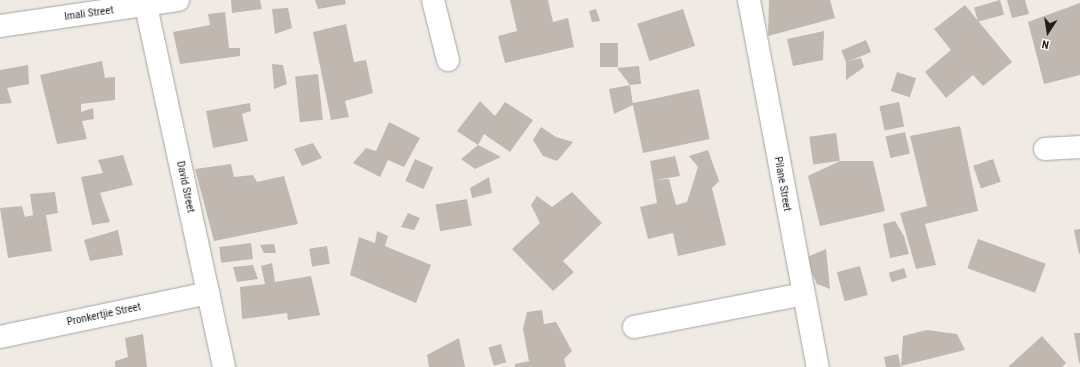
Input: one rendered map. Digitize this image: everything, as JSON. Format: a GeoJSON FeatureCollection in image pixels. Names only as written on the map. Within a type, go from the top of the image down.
{"type":"FeatureCollection","features":[{"type":"Feature","properties":{"kind":"street","name":"Imali Street"},"geometry":{"type":"LineString","coordinates":[[0,26],[146,6],[178,0]]}},
{"type":"Feature","properties":{"kind":"street"},"geometry":{"type":"LineString","coordinates":[[433,0],[448,60]]}},
{"type":"Feature","properties":{"kind":"street","name":"Pilane Street"},"geometry":{"type":"LineString","coordinates":[[749,0],[802,294],[818,367]]}},
{"type":"Feature","properties":{"kind":"street","name":"David Street"},"geometry":{"type":"LineString","coordinates":[[146,6],[224,367]]}},
{"type":"Feature","properties":{"kind":"street"},"geometry":{"type":"LineString","coordinates":[[1045,149],[1080,147]]}},
{"type":"Feature","properties":{"kind":"street","name":"Pronkertjie Street"},"geometry":{"type":"LineString","coordinates":[[0,337],[208,293]]}},
{"type":"Feature","properties":{"kind":"street"},"geometry":{"type":"LineString","coordinates":[[634,327],[802,294]]}},
{"type":"Feature","properties":{"kind":"building"},"geometry":{"type":"Polygon","coordinates":[[[231,0],[260,0],[262,9],[232,13],[231,0]]]}},
{"type":"Feature","properties":{"kind":"building"},"geometry":{"type":"Polygon","coordinates":[[[315,0],[345,0],[346,4],[318,9],[315,0]]]}},
{"type":"Feature","properties":{"kind":"building"},"geometry":{"type":"Polygon","coordinates":[[[510,0],[548,0],[553,22],[568,18],[574,47],[505,63],[498,36],[517,31],[510,0]]]}},
{"type":"Feature","properties":{"kind":"building"},"geometry":{"type":"Polygon","coordinates":[[[769,0],[830,0],[835,18],[768,36],[769,0]]]}},
{"type":"Feature","properties":{"kind":"building"},"geometry":{"type":"Polygon","coordinates":[[[1000,0],[1004,14],[978,22],[974,7],[1000,0]]]}},
{"type":"Feature","properties":{"kind":"building"},"geometry":{"type":"Polygon","coordinates":[[[1007,0],[1025,0],[1029,14],[1012,18],[1007,0]]]}},
{"type":"Feature","properties":{"kind":"building"},"geometry":{"type":"Polygon","coordinates":[[[1080,3],[1080,75],[1044,84],[1028,22],[1080,3]]]}},
{"type":"Feature","properties":{"kind":"building"},"geometry":{"type":"Polygon","coordinates":[[[965,5],[1012,62],[983,86],[973,75],[946,98],[925,72],[951,50],[934,29],[965,5]]]}},
{"type":"Feature","properties":{"kind":"building"},"geometry":{"type":"Polygon","coordinates":[[[288,8],[292,28],[275,34],[272,9],[288,8]]]}},
{"type":"Feature","properties":{"kind":"building"},"geometry":{"type":"Polygon","coordinates":[[[596,9],[600,21],[592,22],[589,11],[596,9]]]}},
{"type":"Feature","properties":{"kind":"building"},"geometry":{"type":"Polygon","coordinates":[[[683,9],[695,46],[649,61],[637,24],[683,9]]]}},
{"type":"Feature","properties":{"kind":"building"},"geometry":{"type":"Polygon","coordinates":[[[225,12],[229,48],[240,48],[240,56],[180,64],[173,32],[210,25],[208,14],[225,12]]]}},
{"type":"Feature","properties":{"kind":"building"},"geometry":{"type":"Polygon","coordinates":[[[346,24],[354,62],[366,60],[373,93],[345,101],[349,117],[331,120],[313,32],[346,24]]]}},
{"type":"Feature","properties":{"kind":"building"},"geometry":{"type":"Polygon","coordinates":[[[824,31],[823,60],[793,66],[787,39],[824,31]]]}},
{"type":"Feature","properties":{"kind":"building"},"geometry":{"type":"Polygon","coordinates":[[[866,40],[871,52],[846,63],[841,51],[866,40]]]}},
{"type":"Feature","properties":{"kind":"building"},"geometry":{"type":"Polygon","coordinates":[[[600,43],[618,43],[618,67],[600,67],[600,43]]]}},
{"type":"Feature","properties":{"kind":"building"},"geometry":{"type":"Polygon","coordinates":[[[861,58],[864,67],[846,80],[846,62],[861,58]]]}},
{"type":"Feature","properties":{"kind":"building"},"geometry":{"type":"Polygon","coordinates":[[[102,61],[105,78],[115,77],[115,100],[81,104],[81,112],[93,108],[94,119],[82,121],[87,139],[57,144],[40,75],[102,61]]]}},
{"type":"Feature","properties":{"kind":"building"},"geometry":{"type":"Polygon","coordinates":[[[272,64],[283,65],[287,84],[274,89],[272,64]]]}},
{"type":"Feature","properties":{"kind":"building"},"geometry":{"type":"Polygon","coordinates":[[[28,65],[29,84],[7,88],[12,103],[0,104],[0,70],[28,65]]]}},
{"type":"Feature","properties":{"kind":"building"},"geometry":{"type":"Polygon","coordinates":[[[639,66],[641,84],[630,85],[617,68],[639,66]]]}},
{"type":"Feature","properties":{"kind":"building"},"geometry":{"type":"Polygon","coordinates":[[[897,72],[916,78],[910,97],[891,91],[897,72]]]}},
{"type":"Feature","properties":{"kind":"building"},"geometry":{"type":"Polygon","coordinates":[[[318,74],[323,120],[300,122],[295,76],[318,74]]]}},
{"type":"Feature","properties":{"kind":"building"},"geometry":{"type":"Polygon","coordinates":[[[630,85],[633,105],[614,114],[609,89],[630,85]]]}},
{"type":"Feature","properties":{"kind":"building"},"geometry":{"type":"Polygon","coordinates":[[[699,89],[710,139],[643,153],[632,103],[699,89]]]}},
{"type":"Feature","properties":{"kind":"building"},"geometry":{"type":"Polygon","coordinates":[[[480,101],[495,116],[505,102],[533,120],[510,152],[484,134],[478,145],[457,131],[480,101]]]}},
{"type":"Feature","properties":{"kind":"building"},"geometry":{"type":"Polygon","coordinates":[[[899,102],[904,126],[885,131],[879,106],[899,102]]]}},
{"type":"Feature","properties":{"kind":"building"},"geometry":{"type":"Polygon","coordinates":[[[250,103],[251,111],[242,114],[248,141],[213,148],[206,111],[250,103]]]}},
{"type":"Feature","properties":{"kind":"building"},"geometry":{"type":"Polygon","coordinates":[[[389,122],[420,138],[404,167],[388,160],[380,177],[353,163],[366,148],[376,151],[389,122]]]}},
{"type":"Feature","properties":{"kind":"building"},"geometry":{"type":"Polygon","coordinates":[[[960,126],[978,211],[925,224],[936,265],[916,269],[900,213],[927,206],[910,136],[960,126]]]}},
{"type":"Feature","properties":{"kind":"building"},"geometry":{"type":"Polygon","coordinates":[[[541,127],[556,137],[573,142],[557,161],[543,156],[533,140],[541,127]]]}},
{"type":"Feature","properties":{"kind":"building"},"geometry":{"type":"Polygon","coordinates":[[[905,132],[910,153],[890,158],[886,136],[905,132]]]}},
{"type":"Feature","properties":{"kind":"building"},"geometry":{"type":"Polygon","coordinates":[[[836,133],[840,161],[813,164],[809,137],[836,133]]]}},
{"type":"Feature","properties":{"kind":"building"},"geometry":{"type":"Polygon","coordinates":[[[313,143],[322,158],[302,166],[294,149],[313,143]]]}},
{"type":"Feature","properties":{"kind":"building"},"geometry":{"type":"Polygon","coordinates":[[[478,145],[501,157],[475,169],[461,159],[478,145]]]}},
{"type":"Feature","properties":{"kind":"building"},"geometry":{"type":"Polygon","coordinates":[[[708,150],[719,181],[712,188],[726,245],[678,256],[673,233],[648,239],[640,207],[657,203],[650,161],[675,156],[680,176],[656,180],[669,179],[676,205],[687,202],[698,167],[689,156],[708,150]]]}},
{"type":"Feature","properties":{"kind":"building"},"geometry":{"type":"Polygon","coordinates":[[[123,155],[133,185],[100,193],[110,222],[92,225],[81,177],[103,173],[98,160],[123,155]]]}},
{"type":"Feature","properties":{"kind":"building"},"geometry":{"type":"Polygon","coordinates":[[[415,159],[433,167],[424,189],[405,181],[415,159]]]}},
{"type":"Feature","properties":{"kind":"building"},"geometry":{"type":"Polygon","coordinates":[[[993,159],[1001,182],[981,189],[973,166],[993,159]]]}},
{"type":"Feature","properties":{"kind":"building"},"geometry":{"type":"Polygon","coordinates":[[[840,161],[873,161],[885,211],[820,226],[808,176],[840,161]]]}},
{"type":"Feature","properties":{"kind":"building"},"geometry":{"type":"Polygon","coordinates":[[[231,164],[234,177],[253,175],[257,182],[284,176],[298,224],[214,241],[195,169],[231,164]]]}},
{"type":"Feature","properties":{"kind":"building"},"geometry":{"type":"Polygon","coordinates":[[[489,177],[492,193],[472,198],[470,188],[489,177]]]}},
{"type":"Feature","properties":{"kind":"building"},"geometry":{"type":"Polygon","coordinates":[[[55,192],[58,213],[46,215],[52,251],[8,258],[0,208],[22,206],[25,217],[33,215],[30,194],[55,192]]]}},
{"type":"Feature","properties":{"kind":"building"},"geometry":{"type":"Polygon","coordinates":[[[572,192],[602,223],[563,261],[574,272],[553,291],[512,249],[540,223],[531,205],[537,196],[552,207],[572,192]]]}},
{"type":"Feature","properties":{"kind":"building"},"geometry":{"type":"Polygon","coordinates":[[[467,199],[472,226],[440,231],[435,205],[467,199]]]}},
{"type":"Feature","properties":{"kind":"building"},"geometry":{"type":"Polygon","coordinates":[[[408,213],[420,218],[414,230],[401,227],[408,213]]]}},
{"type":"Feature","properties":{"kind":"building"},"geometry":{"type":"Polygon","coordinates":[[[895,221],[904,236],[909,254],[890,258],[883,224],[895,221]]]}},
{"type":"Feature","properties":{"kind":"building"},"geometry":{"type":"Polygon","coordinates":[[[1080,229],[1080,254],[1079,254],[1074,230],[1080,229]]]}},
{"type":"Feature","properties":{"kind":"building"},"geometry":{"type":"Polygon","coordinates":[[[118,230],[123,255],[90,261],[84,240],[118,230]]]}},
{"type":"Feature","properties":{"kind":"building"},"geometry":{"type":"Polygon","coordinates":[[[377,231],[388,236],[385,246],[431,265],[416,303],[350,275],[359,237],[375,243],[377,231]]]}},
{"type":"Feature","properties":{"kind":"building"},"geometry":{"type":"Polygon","coordinates":[[[978,239],[1046,264],[1035,293],[967,268],[978,239]]]}},
{"type":"Feature","properties":{"kind":"building"},"geometry":{"type":"Polygon","coordinates":[[[251,243],[253,259],[221,263],[219,247],[251,243]]]}},
{"type":"Feature","properties":{"kind":"building"},"geometry":{"type":"Polygon","coordinates":[[[274,244],[276,253],[264,253],[260,245],[274,244]]]}},
{"type":"Feature","properties":{"kind":"building"},"geometry":{"type":"Polygon","coordinates":[[[327,246],[330,264],[312,267],[309,249],[327,246]]]}},
{"type":"Feature","properties":{"kind":"building"},"geometry":{"type":"Polygon","coordinates":[[[826,249],[830,289],[817,284],[805,258],[826,249]]]}},
{"type":"Feature","properties":{"kind":"building"},"geometry":{"type":"Polygon","coordinates":[[[272,263],[275,282],[311,276],[320,315],[288,320],[287,313],[242,319],[240,287],[265,284],[261,266],[272,263]]]}},
{"type":"Feature","properties":{"kind":"building"},"geometry":{"type":"Polygon","coordinates":[[[253,265],[258,279],[237,282],[233,267],[253,265]]]}},
{"type":"Feature","properties":{"kind":"building"},"geometry":{"type":"Polygon","coordinates":[[[860,266],[868,295],[845,301],[837,272],[860,266]]]}},
{"type":"Feature","properties":{"kind":"building"},"geometry":{"type":"Polygon","coordinates":[[[904,268],[907,278],[892,282],[889,273],[904,268]]]}},
{"type":"Feature","properties":{"kind":"building"},"geometry":{"type":"Polygon","coordinates":[[[542,310],[544,324],[556,322],[572,351],[564,359],[566,367],[515,367],[515,364],[529,361],[523,329],[527,312],[542,310]]]}},
{"type":"Feature","properties":{"kind":"building"},"geometry":{"type":"Polygon","coordinates":[[[927,330],[957,334],[965,350],[901,366],[903,336],[927,330]]]}},
{"type":"Feature","properties":{"kind":"building"},"geometry":{"type":"Polygon","coordinates":[[[1074,333],[1080,333],[1080,363],[1079,363],[1074,333]]]}},
{"type":"Feature","properties":{"kind":"building"},"geometry":{"type":"Polygon","coordinates":[[[143,334],[147,367],[115,367],[115,361],[128,357],[125,338],[143,334]]]}},
{"type":"Feature","properties":{"kind":"building"},"geometry":{"type":"Polygon","coordinates":[[[1042,336],[1066,363],[1062,367],[1008,367],[1042,336]]]}},
{"type":"Feature","properties":{"kind":"building"},"geometry":{"type":"Polygon","coordinates":[[[459,338],[465,367],[429,367],[427,355],[459,338]]]}},
{"type":"Feature","properties":{"kind":"building"},"geometry":{"type":"Polygon","coordinates":[[[501,344],[506,362],[494,366],[489,348],[501,344]]]}},
{"type":"Feature","properties":{"kind":"building"},"geometry":{"type":"Polygon","coordinates":[[[898,354],[901,367],[886,367],[884,357],[898,354]]]}}]}
